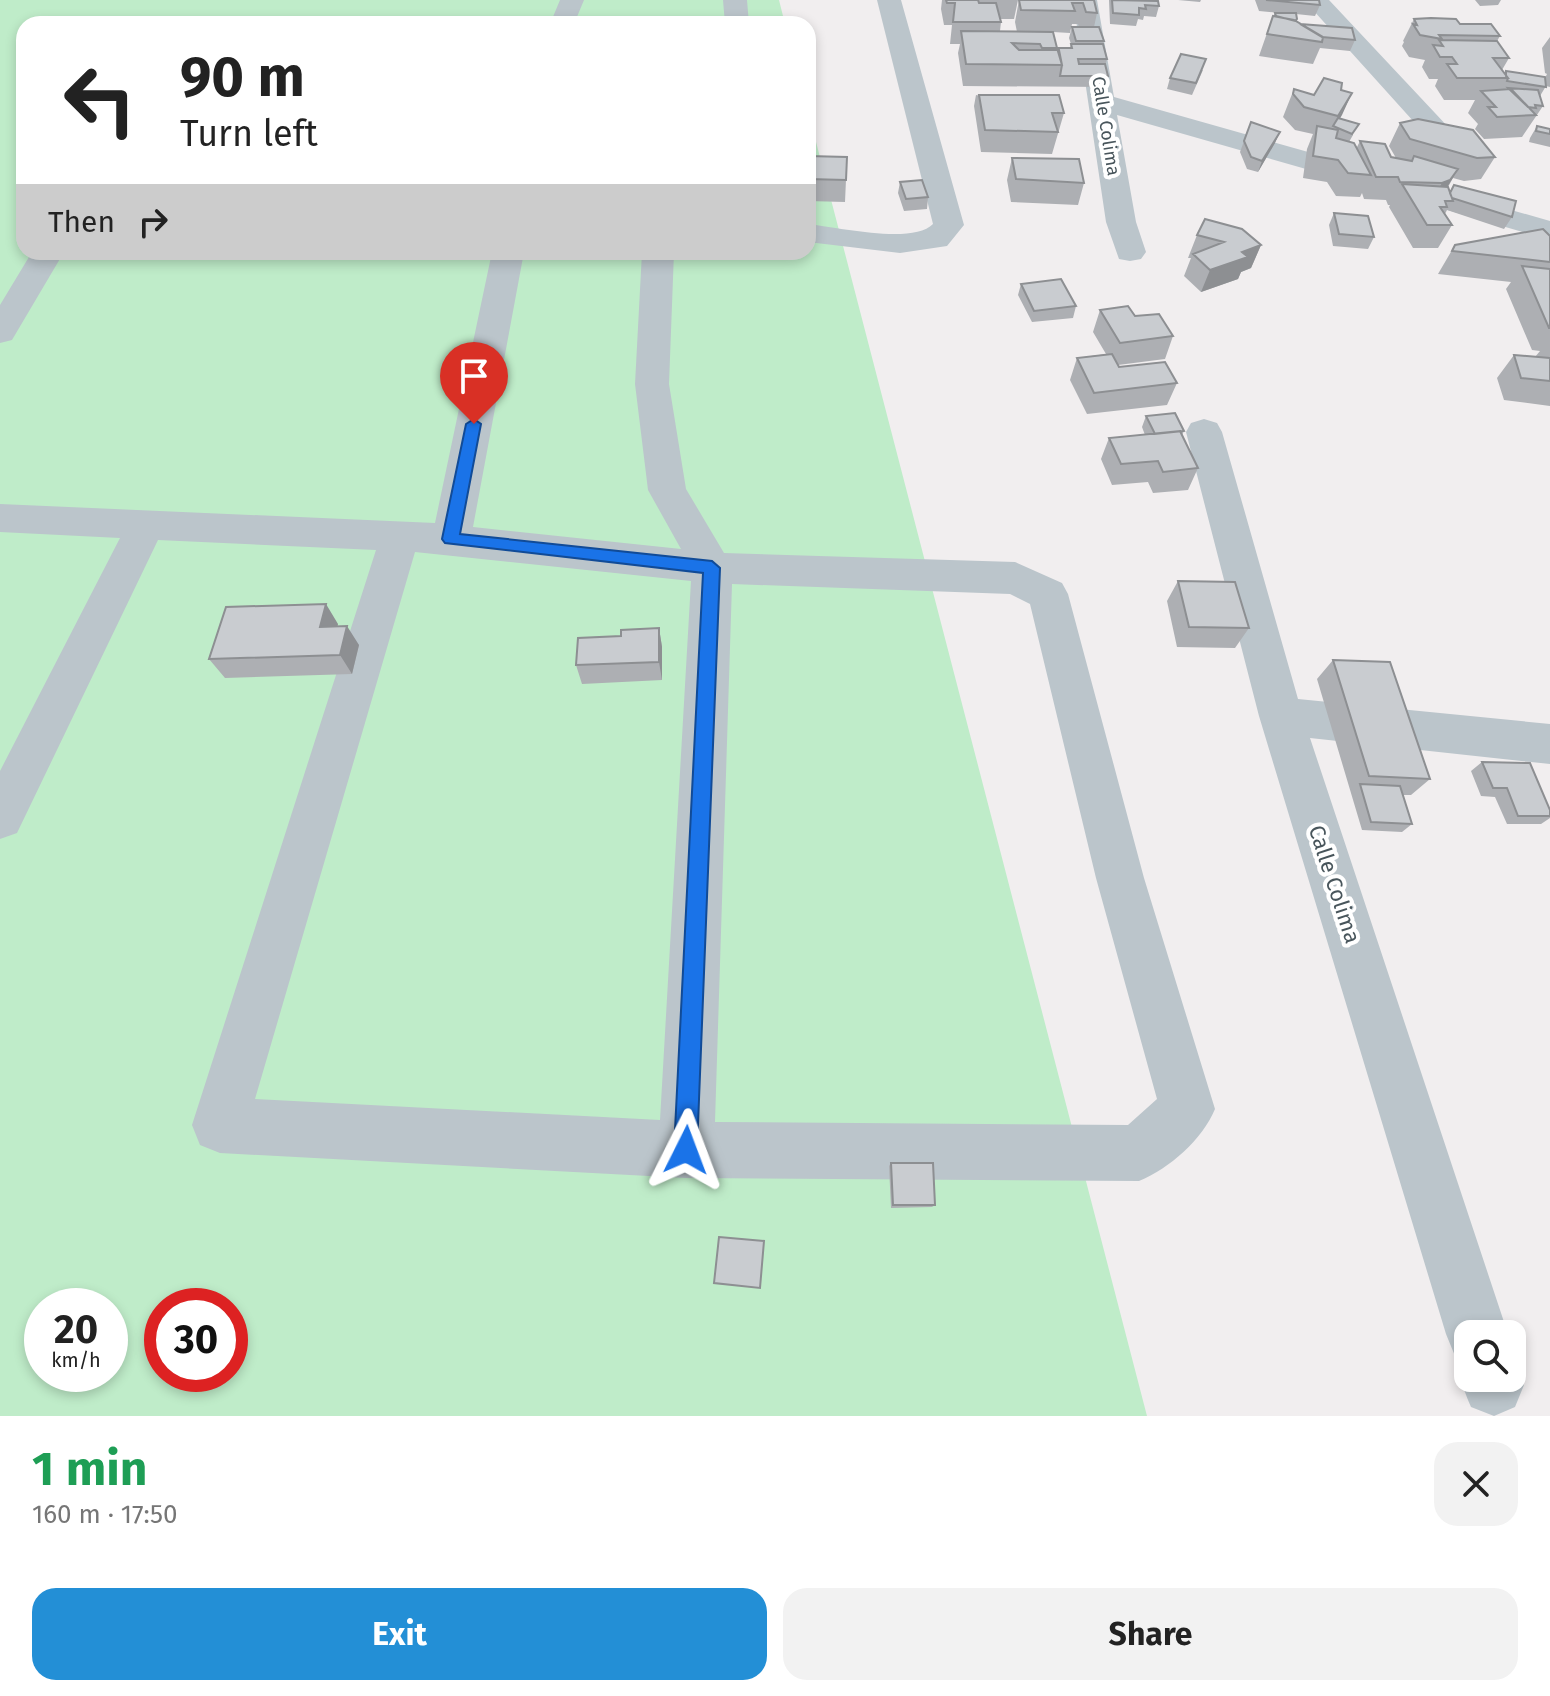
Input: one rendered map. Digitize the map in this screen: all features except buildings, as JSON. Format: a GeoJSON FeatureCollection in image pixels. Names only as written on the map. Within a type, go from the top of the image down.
{"type":"FeatureCollection","features":[{"type":"Feature","properties":{"kind":"street"},"geometry":{"type":"LineString","coordinates":[[816,234],[900,244],[936,239],[949,225],[889,0]]}},
{"type":"Feature","properties":{"kind":"street","name":"Calle Colima"},"geometry":{"type":"LineString","coordinates":[[1085,0],[1121,222],[1130,252]]}},
{"type":"Feature","properties":{"kind":"street"},"geometry":{"type":"LineString","coordinates":[[1316,0],[1417,106],[1550,259]]}},
{"type":"Feature","properties":{"kind":"street"},"geometry":{"type":"LineString","coordinates":[[1103,102],[1395,186]]}},
{"type":"Feature","properties":{"kind":"street"},"geometry":{"type":"LineString","coordinates":[[1426,194],[1550,231]]}},
{"type":"Feature","properties":{"kind":"street"},"geometry":{"type":"LineString","coordinates":[[0,332],[43,260]]}},
{"type":"Feature","properties":{"kind":"street"},"geometry":{"type":"LineString","coordinates":[[451,539],[506,260]]}},
{"type":"Feature","properties":{"kind":"street"},"geometry":{"type":"LineString","coordinates":[[658,260],[652,384],[667,490],[712,568],[686,1150]]}},
{"type":"Feature","properties":{"kind":"street","name":"Calle Colima"},"geometry":{"type":"LineString","coordinates":[[1204,432],[1281,716],[1472,1320]]}},
{"type":"Feature","properties":{"kind":"street"},"geometry":{"type":"LineString","coordinates":[[0,518],[451,539],[712,568],[1015,578],[1048,594],[1120,878],[1187,1109],[1139,1153],[686,1150],[220,1125],[400,537]]}},
{"type":"Feature","properties":{"kind":"street"},"geometry":{"type":"LineString","coordinates":[[0,818],[146,525]]}},
{"type":"Feature","properties":{"kind":"street"},"geometry":{"type":"LineString","coordinates":[[1281,716],[1550,744]]}},
{"type":"Feature","properties":{"kind":"green space"},"geometry":{"type":"Polygon","coordinates":[[[0,0],[779,0],[783,16],[16,16],[16,260],[816,260],[816,142],[1147,1416],[0,1416],[0,0]]]}},
{"type":"Feature","properties":{"kind":"route"},"geometry":{"type":"LineString","coordinates":[[474,424],[451,539],[712,568],[686,1150]]}}]}
